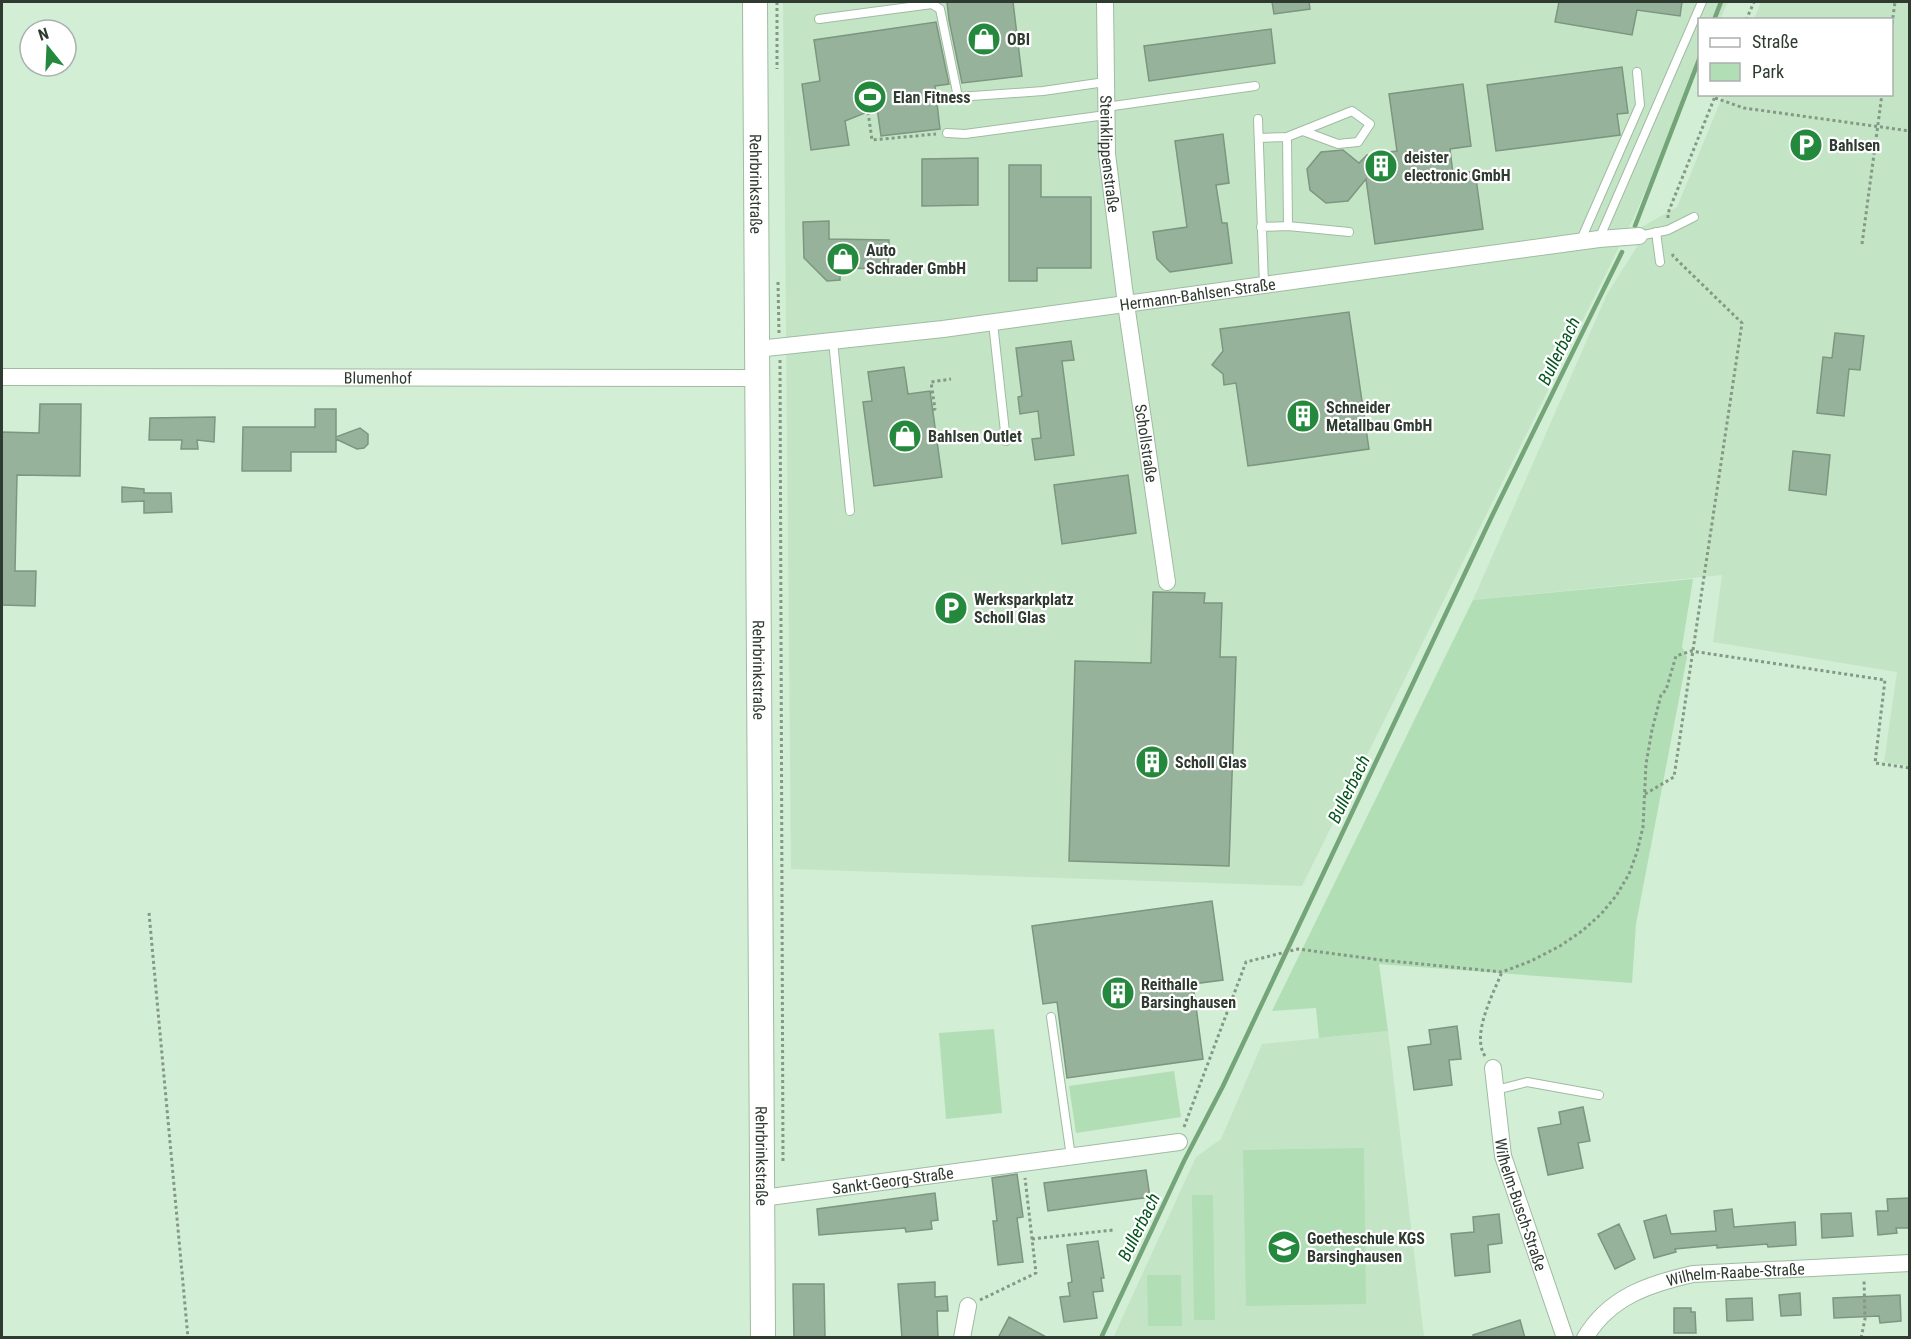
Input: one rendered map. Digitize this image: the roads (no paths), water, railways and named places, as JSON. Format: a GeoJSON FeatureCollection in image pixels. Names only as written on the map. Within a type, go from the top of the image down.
{"type":"FeatureCollection","features":[{"type":"Feature","properties":{"kind":"main road","name":"Rehrbrinkstraße"},"geometry":{"type":"LineString","coordinates":[[755,2],[768,348],[757,378],[771,1197],[763,1338]]}},
{"type":"Feature","properties":{"kind":"street","name":"Steinklippenstraße"},"geometry":{"type":"LineString","coordinates":[[1105,2],[1107,154],[1126,304]]}},
{"type":"Feature","properties":{"kind":"street","name":"Hermann-Bahlsen-Straße"},"geometry":{"type":"LineString","coordinates":[[768,348],[993,322],[1599,239],[1639,236]]}},
{"type":"Feature","properties":{"kind":"street","name":"Schollstraße"},"geometry":{"type":"LineString","coordinates":[[1126,304],[1167,582]]}},
{"type":"Feature","properties":{"kind":"street","name":"Blumenhof"},"geometry":{"type":"LineString","coordinates":[[2,377],[757,378]]}},
{"type":"Feature","properties":{"kind":"street","name":"Wilhelm-Busch-Straße"},"geometry":{"type":"LineString","coordinates":[[1493,1068],[1503,1156],[1565,1338]]}},
{"type":"Feature","properties":{"kind":"street","name":"Sankt-Georg-Straße"},"geometry":{"type":"LineString","coordinates":[[771,1197],[1179,1142]]}},
{"type":"Feature","properties":{"kind":"street","name":"Wilhelm-Raabe-Straße"},"geometry":{"type":"LineString","coordinates":[[1585,1338],[1594,1322],[1624,1298],[1659,1282],[1693,1274],[1910,1263]]}},
{"type":"Feature","properties":{"kind":"street"},"geometry":{"type":"LineString","coordinates":[[962,1338],[968,1306]]}},
{"type":"Feature","properties":{"kind":"lane"},"geometry":{"type":"LineString","coordinates":[[1696,16],[1697,2]]}},
{"type":"Feature","properties":{"kind":"lane"},"geometry":{"type":"LineString","coordinates":[[1599,239],[1702,2]]}},
{"type":"Feature","properties":{"kind":"lane"},"geometry":{"type":"LineString","coordinates":[[819,19],[932,4],[940,9],[958,97],[1043,91],[1105,82]]}},
{"type":"Feature","properties":{"kind":"lane"},"geometry":{"type":"LineString","coordinates":[[1579,242],[1640,105],[1636,72]]}},
{"type":"Feature","properties":{"kind":"lane"},"geometry":{"type":"LineString","coordinates":[[947,133],[965,134],[1255,86]]}},
{"type":"Feature","properties":{"kind":"lane"},"geometry":{"type":"LineString","coordinates":[[1259,138],[1287,137],[1303,130],[1352,111],[1370,124],[1358,142],[1338,144],[1303,130]]}},
{"type":"Feature","properties":{"kind":"lane"},"geometry":{"type":"LineString","coordinates":[[1258,119],[1264,285]]}},
{"type":"Feature","properties":{"kind":"lane"},"geometry":{"type":"LineString","coordinates":[[1287,137],[1288,226]]}},
{"type":"Feature","properties":{"kind":"lane"},"geometry":{"type":"LineString","coordinates":[[1639,236],[1668,230],[1694,217]]}},
{"type":"Feature","properties":{"kind":"lane"},"geometry":{"type":"LineString","coordinates":[[1261,227],[1288,226],[1349,232]]}},
{"type":"Feature","properties":{"kind":"lane"},"geometry":{"type":"LineString","coordinates":[[1656,232],[1660,262]]}},
{"type":"Feature","properties":{"kind":"lane"},"geometry":{"type":"LineString","coordinates":[[993,322],[1006,441]]}},
{"type":"Feature","properties":{"kind":"lane"},"geometry":{"type":"LineString","coordinates":[[833,342],[850,511]]}},
{"type":"Feature","properties":{"kind":"lane"},"geometry":{"type":"LineString","coordinates":[[1052,1017],[1071,1157]]}},
{"type":"Feature","properties":{"kind":"lane"},"geometry":{"type":"LineString","coordinates":[[1496,1090],[1527,1082],[1599,1095]]}},
{"type":"Feature","properties":{"kind":"waterway","name":"Bullerbach"},"geometry":{"type":"LineString","coordinates":[[1715,18],[1721,2]]}},
{"type":"Feature","properties":{"kind":"waterway","name":"Bullerbach"},"geometry":{"type":"LineString","coordinates":[[1635,226],[1698,62]]}},
{"type":"Feature","properties":{"kind":"waterway","name":"Bullerbach"},"geometry":{"type":"LineString","coordinates":[[1101,1338],[1184,1161],[1223,1086],[1491,518],[1622,252]]}},
{"type":"Feature","properties":{"kind":"place","name":"OBI"},"geometry":{"type":"Point","coordinates":[984,39]}},
{"type":"Feature","properties":{"kind":"place","name":"Elan Fitness"},"geometry":{"type":"Point","coordinates":[870,97]}},
{"type":"Feature","properties":{"kind":"place","name":"Bahlsen"},"geometry":{"type":"Point","coordinates":[1806,145]}},
{"type":"Feature","properties":{"kind":"place","name":"deister electronic GmbH"},"geometry":{"type":"Point","coordinates":[1381,166]}},
{"type":"Feature","properties":{"kind":"place","name":"Auto Schrader GmbH"},"geometry":{"type":"Point","coordinates":[843,259]}},
{"type":"Feature","properties":{"kind":"place","name":"Schneider Metallbau GmbH"},"geometry":{"type":"Point","coordinates":[1303,416]}},
{"type":"Feature","properties":{"kind":"place","name":"Bahlsen Outlet"},"geometry":{"type":"Point","coordinates":[905,436]}},
{"type":"Feature","properties":{"kind":"place","name":"Werksparkplatz Scholl Glas"},"geometry":{"type":"Point","coordinates":[951,608]}},
{"type":"Feature","properties":{"kind":"place","name":"Scholl Glas"},"geometry":{"type":"Point","coordinates":[1152,762]}},
{"type":"Feature","properties":{"kind":"place","name":"Reithalle Barsinghausen"},"geometry":{"type":"Point","coordinates":[1118,993]}},
{"type":"Feature","properties":{"kind":"place","name":"Goetheschule KGS Barsinghausen"},"geometry":{"type":"Point","coordinates":[1284,1247]}}]}
